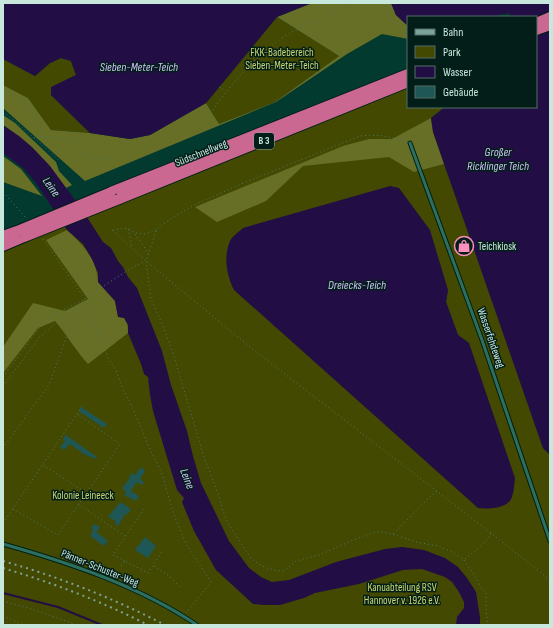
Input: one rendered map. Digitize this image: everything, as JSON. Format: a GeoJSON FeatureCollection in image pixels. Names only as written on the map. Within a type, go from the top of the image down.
{"type":"FeatureCollection","features":[{"type":"Feature","properties":{"kind":"highway"},"geometry":{"type":"LineString","coordinates":[[537,23],[550,17]]}},
{"type":"Feature","properties":{"kind":"highway"},"geometry":{"type":"LineString","coordinates":[[537,30],[550,25]]}},
{"type":"Feature","properties":{"kind":"highway","name":"Südschnellweg"},"geometry":{"type":"LineString","coordinates":[[3,246],[21,234],[407,74]]}},
{"type":"Feature","properties":{"kind":"highway","name":"Südschnellweg"},"geometry":{"type":"LineString","coordinates":[[115,196],[407,82]]}},
{"type":"Feature","properties":{"kind":"highway","name":"Südschnellweg"},"geometry":{"type":"LineString","coordinates":[[3,236],[21,234]]}},
{"type":"Feature","properties":{"kind":"lane","name":"Wasserfehdeweg"},"geometry":{"type":"LineString","coordinates":[[410,144],[482,340],[550,541]]}},
{"type":"Feature","properties":{"kind":"lane","name":"Pänner-Schuster-Weg"},"geometry":{"type":"LineString","coordinates":[[3,544],[65,563],[111,580],[173,610],[197,625]]}},
{"type":"Feature","properties":{"kind":"path"},"geometry":{"type":"LineString","coordinates":[[214,110],[226,92],[245,71],[271,47],[291,32],[336,12],[346,3]]}},
{"type":"Feature","properties":{"kind":"path"},"geometry":{"type":"LineString","coordinates":[[388,3],[388,16],[407,30]]}},
{"type":"Feature","properties":{"kind":"path"},"geometry":{"type":"LineString","coordinates":[[220,87],[226,92]]}},
{"type":"Feature","properties":{"kind":"path"},"geometry":{"type":"LineString","coordinates":[[3,89],[30,109],[38,121],[44,136],[45,148]]}},
{"type":"Feature","properties":{"kind":"path"},"geometry":{"type":"LineString","coordinates":[[3,112],[60,161]]}},
{"type":"Feature","properties":{"kind":"path"},"geometry":{"type":"LineString","coordinates":[[34,138],[44,136],[67,140],[75,143],[91,158],[109,159]]}},
{"type":"Feature","properties":{"kind":"path"},"geometry":{"type":"LineString","coordinates":[[134,233],[147,234],[194,205],[246,182],[360,136],[385,136],[410,144]]}},
{"type":"Feature","properties":{"kind":"path"},"geometry":{"type":"LineString","coordinates":[[3,192],[29,221]]}},
{"type":"Feature","properties":{"kind":"path"},"geometry":{"type":"LineString","coordinates":[[149,254],[134,233],[128,228],[112,230],[146,261],[255,352],[550,580]]}},
{"type":"Feature","properties":{"kind":"path"},"geometry":{"type":"LineString","coordinates":[[128,228],[132,248]]}},
{"type":"Feature","properties":{"kind":"path"},"geometry":{"type":"LineString","coordinates":[[157,229],[146,261],[151,299],[173,353],[203,454],[226,520],[250,557],[255,562],[267,568],[284,571],[296,561],[325,553],[375,532],[392,534],[416,542],[444,548],[464,560],[481,588],[486,592],[488,625]]}},
{"type":"Feature","properties":{"kind":"path"},"geometry":{"type":"LineString","coordinates":[[44,240],[85,299],[109,360],[116,370],[123,390],[130,402],[152,454],[161,471],[174,515],[186,544],[212,582],[185,617]]}},
{"type":"Feature","properties":{"kind":"path"},"geometry":{"type":"LineString","coordinates":[[3,386],[40,337],[91,294],[130,269],[146,261]]}},
{"type":"Feature","properties":{"kind":"path"},"geometry":{"type":"LineString","coordinates":[[3,377],[39,328],[58,313],[85,299]]}},
{"type":"Feature","properties":{"kind":"path"},"geometry":{"type":"LineString","coordinates":[[3,448],[49,385],[78,304]]}},
{"type":"Feature","properties":{"kind":"path"},"geometry":{"type":"LineString","coordinates":[[3,523],[83,405]]}},
{"type":"Feature","properties":{"kind":"path"},"geometry":{"type":"LineString","coordinates":[[13,509],[58,535],[120,444],[77,414]]}},
{"type":"Feature","properties":{"kind":"path"},"geometry":{"type":"LineString","coordinates":[[43,464],[86,493]]}},
{"type":"Feature","properties":{"kind":"path"},"geometry":{"type":"LineString","coordinates":[[392,534],[436,491]]}},
{"type":"Feature","properties":{"kind":"path"},"geometry":{"type":"LineString","coordinates":[[78,504],[126,536]]}},
{"type":"Feature","properties":{"kind":"path"},"geometry":{"type":"LineString","coordinates":[[144,509],[113,555],[148,573],[163,550]]}},
{"type":"Feature","properties":{"kind":"path"},"geometry":{"type":"LineString","coordinates":[[464,560],[488,539],[491,533]]}},
{"type":"Feature","properties":{"kind":"path"},"geometry":{"type":"LineString","coordinates":[[121,566],[125,561]]}},
{"type":"Feature","properties":{"kind":"path"},"geometry":{"type":"LineString","coordinates":[[153,565],[181,588]]}},
{"type":"Feature","properties":{"kind":"path"},"geometry":{"type":"LineString","coordinates":[[546,576],[550,575]]}},
{"type":"Feature","properties":{"kind":"path"},"geometry":{"type":"LineString","coordinates":[[3,601],[32,609],[77,625]]}},
{"type":"Feature","properties":{"kind":"path"},"geometry":{"type":"LineString","coordinates":[[3,616],[24,625]]}},
{"type":"Feature","properties":{"kind":"green space"},"geometry":{"type":"Polygon","coordinates":[[[312,3],[391,3],[396,15],[407,25],[407,39],[382,34],[347,54],[276,102],[85,181],[3,108],[3,85],[28,98],[51,130],[90,133],[130,139],[150,135],[206,103],[219,124],[275,102],[339,56],[277,17],[312,3]]]}},
{"type":"Feature","properties":{"kind":"green space","name":"FKK-Badebereich Sieben-Meter-Teich"},"geometry":{"type":"Polygon","coordinates":[[[277,17],[339,56],[275,102],[219,124],[206,103],[277,17]]]}},
{"type":"Feature","properties":{"kind":"green space"},"geometry":{"type":"Polygon","coordinates":[[[61,58],[71,61],[76,75],[66,80],[51,95],[90,133],[51,130],[28,98],[3,85],[3,59],[35,76],[50,63],[61,58]]]}},
{"type":"Feature","properties":{"kind":"green space"},"geometry":{"type":"Polygon","coordinates":[[[407,87],[407,108],[444,108],[431,118],[444,164],[543,448],[550,455],[550,625],[3,625],[3,251],[407,87]],[[234,290],[469,343],[458,335],[446,302],[448,290],[234,290]]]}},
{"type":"Feature","properties":{"kind":"green space"},"geometry":{"type":"Polygon","coordinates":[[[3,115],[15,123],[56,162],[59,171],[72,185],[66,188],[37,154],[3,125],[3,115]]]}},
{"type":"Feature","properties":{"kind":"green space"},"geometry":{"type":"Polygon","coordinates":[[[431,118],[433,132],[444,164],[414,172],[389,157],[303,166],[266,201],[217,222],[195,207],[343,146],[369,139],[392,139],[431,118]]]}},
{"type":"Feature","properties":{"kind":"green space"},"geometry":{"type":"Polygon","coordinates":[[[3,156],[21,169],[42,196],[3,182],[3,156]]]}},
{"type":"Feature","properties":{"kind":"green space"},"geometry":{"type":"Polygon","coordinates":[[[67,230],[84,247],[92,259],[98,282],[115,301],[118,316],[124,318],[128,325],[128,333],[88,364],[55,321],[38,328],[3,373],[3,347],[33,303],[65,311],[88,299],[46,240],[67,230]]]}},
{"type":"Feature","properties":{"kind":"water","name":"Sieben-Meter-Teich"},"geometry":{"type":"Polygon","coordinates":[[[3,3],[312,3],[277,17],[206,103],[150,135],[130,139],[90,133],[51,95],[51,87],[76,75],[71,61],[61,58],[50,63],[35,76],[3,59],[3,3]]]}},
{"type":"Feature","properties":{"kind":"water","name":"Großer Ricklinger Teich"},"geometry":{"type":"Polygon","coordinates":[[[391,3],[550,3],[550,455],[543,448],[433,132],[431,118],[444,108],[537,108],[537,16],[510,16],[509,13],[495,16],[407,16],[407,25],[396,15],[391,3]]]}},
{"type":"Feature","properties":{"kind":"water","name":"Leine"},"geometry":{"type":"Polygon","coordinates":[[[3,125],[32,147],[50,166],[83,211],[103,242],[111,248],[128,277],[137,288],[162,351],[171,385],[187,431],[201,483],[229,541],[249,568],[261,577],[272,582],[289,580],[336,562],[385,549],[402,547],[424,550],[445,558],[458,567],[467,578],[476,592],[480,625],[456,625],[457,617],[464,608],[464,602],[459,592],[452,582],[445,577],[422,569],[403,570],[359,584],[315,593],[280,605],[253,604],[216,570],[194,531],[182,502],[184,498],[177,490],[153,411],[148,377],[144,374],[128,333],[128,325],[124,318],[118,317],[115,301],[98,282],[98,273],[83,244],[67,230],[36,183],[23,168],[3,153],[3,125]]]}},
{"type":"Feature","properties":{"kind":"water","name":"Dreiecks-Teich"},"geometry":{"type":"Polygon","coordinates":[[[390,186],[399,188],[430,230],[448,290],[446,302],[458,335],[469,343],[515,478],[514,490],[511,499],[503,506],[478,508],[234,290],[229,279],[226,260],[228,247],[232,237],[243,228],[390,186]]]}},
{"type":"Feature","properties":{"kind":"building"},"geometry":{"type":"Polygon","coordinates":[[[81,407],[107,424],[104,428],[80,412],[79,410],[81,407]]]}},
{"type":"Feature","properties":{"kind":"building"},"geometry":{"type":"Polygon","coordinates":[[[66,435],[97,457],[96,459],[81,453],[83,450],[81,452],[70,444],[64,450],[60,447],[65,441],[63,439],[66,435]]]}},
{"type":"Feature","properties":{"kind":"building"},"geometry":{"type":"Polygon","coordinates":[[[141,467],[145,471],[140,479],[144,482],[142,485],[137,482],[131,491],[139,496],[136,501],[124,495],[126,492],[122,488],[132,473],[135,475],[141,467]]]}},
{"type":"Feature","properties":{"kind":"building"},"geometry":{"type":"Polygon","coordinates":[[[120,502],[131,509],[127,515],[126,513],[118,526],[114,523],[116,521],[108,517],[120,502]]]}},
{"type":"Feature","properties":{"kind":"building"},"geometry":{"type":"Polygon","coordinates":[[[94,524],[100,527],[97,532],[95,531],[108,541],[104,546],[90,536],[93,530],[91,528],[94,524]]]}},
{"type":"Feature","properties":{"kind":"building"},"geometry":{"type":"Polygon","coordinates":[[[145,537],[156,546],[148,558],[135,550],[145,537]]]}},
{"type":"Feature","properties":{"kind":"waterway"},"geometry":{"type":"LineString","coordinates":[[3,593],[58,607],[102,625]]}},
{"type":"Feature","properties":{"kind":"railway"},"geometry":{"type":"LineString","coordinates":[[3,561],[86,589],[165,625]]}},
{"type":"Feature","properties":{"kind":"railway"},"geometry":{"type":"LineString","coordinates":[[3,568],[77,593],[148,625]]}},
{"type":"Feature","properties":{"kind":"place","name":"Teichkiosk"},"geometry":{"type":"Point","coordinates":[464,246]}},
{"type":"Feature","properties":{"kind":"park label","name":"Kolonie Leineeck"},"geometry":{"type":"Point","coordinates":[83,495]}},
{"type":"Feature","properties":{"kind":"park label","name":"Kanuabteilung RSV Hannover v. 1926 e.V."},"geometry":{"type":"Point","coordinates":[402,593]}}]}
